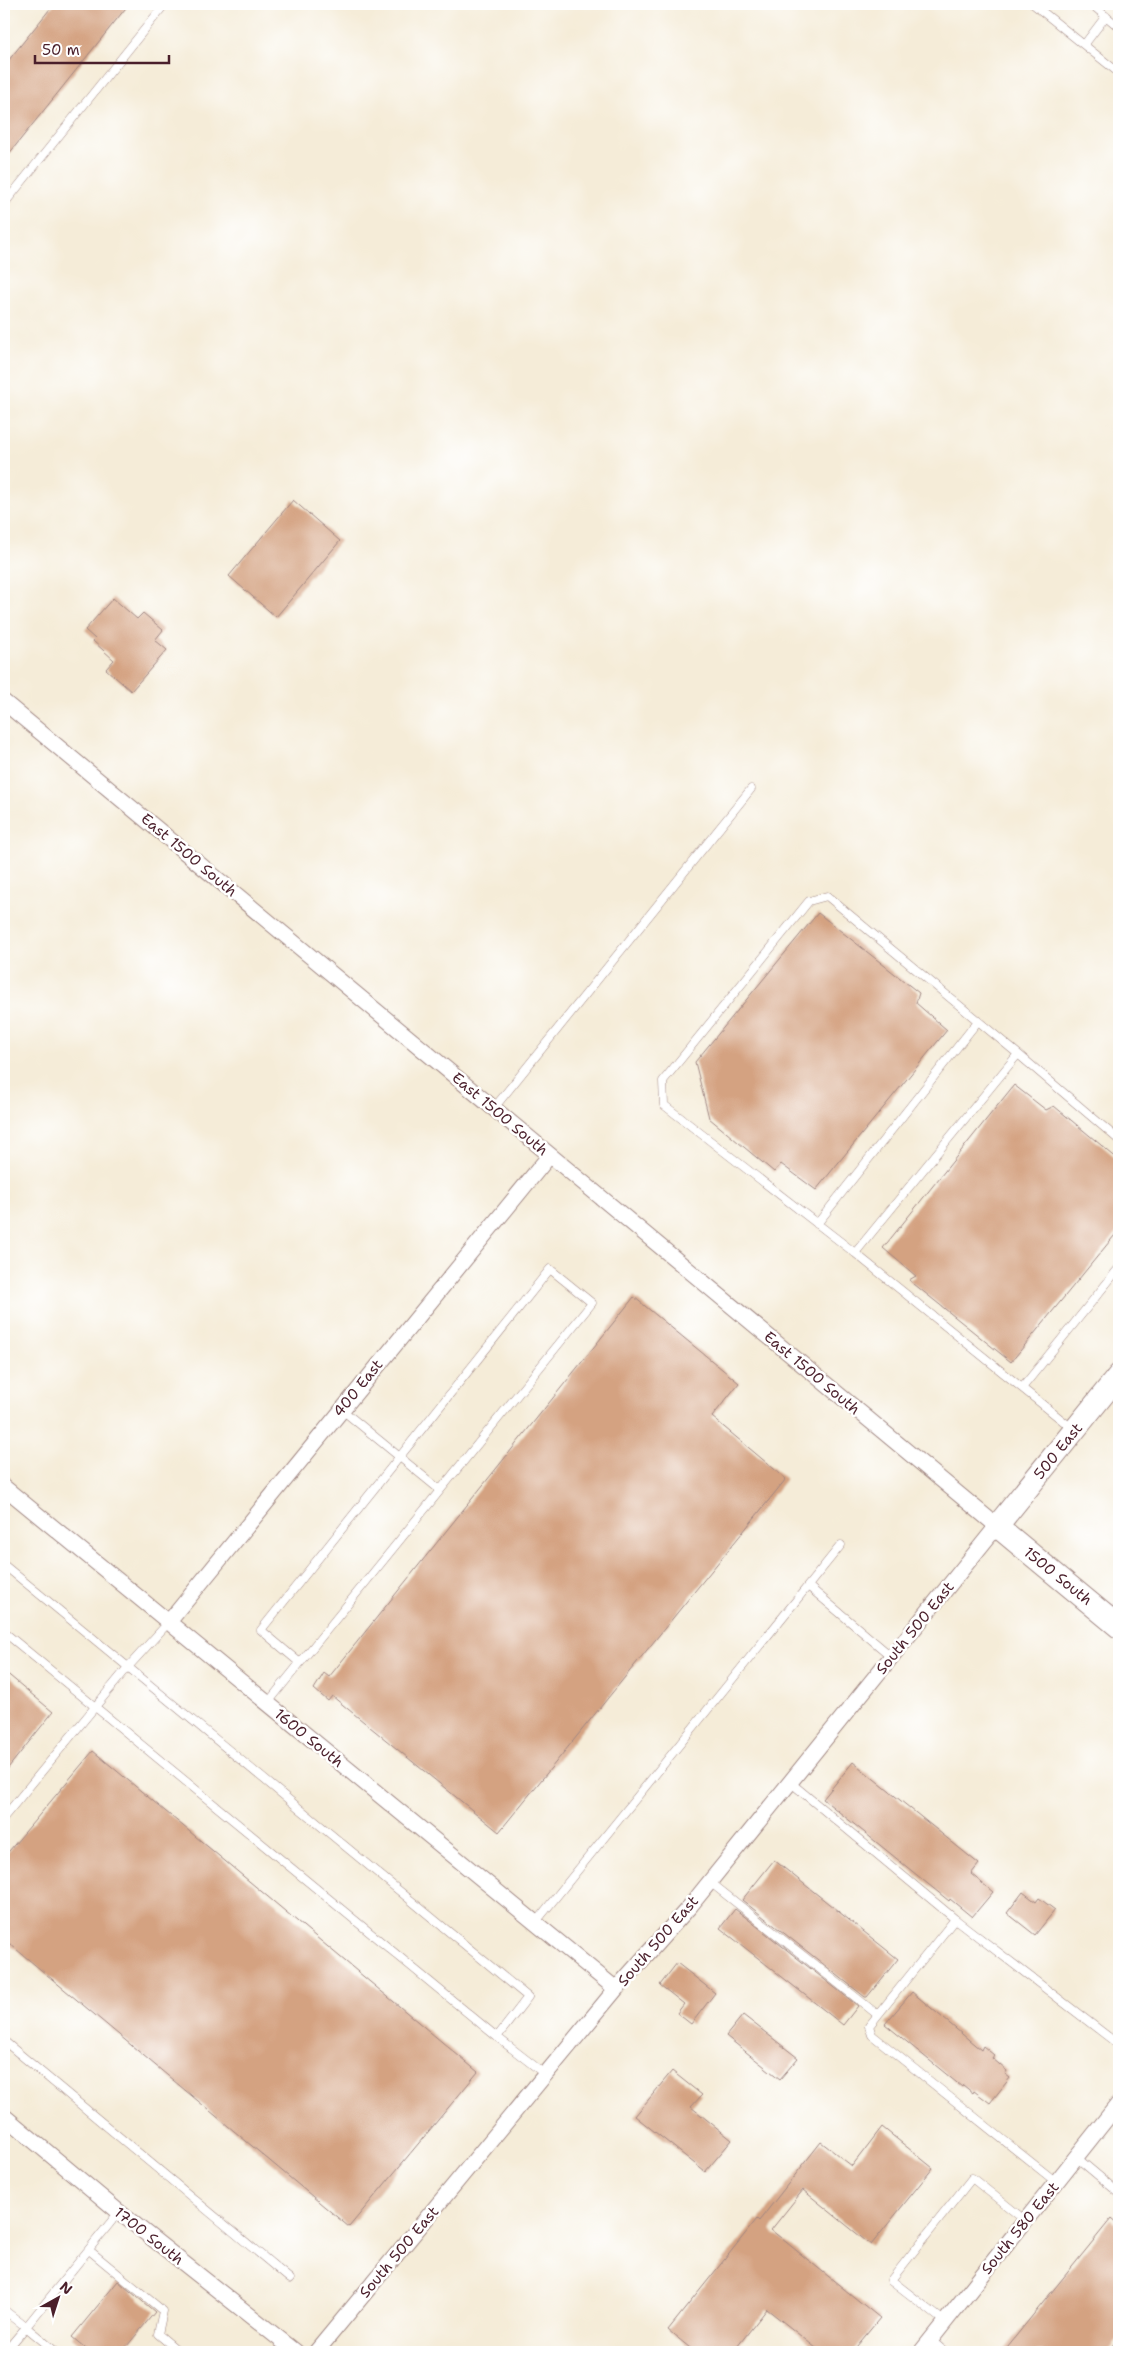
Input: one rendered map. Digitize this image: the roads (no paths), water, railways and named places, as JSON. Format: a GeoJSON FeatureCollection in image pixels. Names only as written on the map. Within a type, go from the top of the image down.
{"type":"FeatureCollection","features":[{"type":"Feature","properties":{"kind":"street","name":"East 1500 South"},"geometry":{"type":"LineString","coordinates":[[4,702],[997,1526]]}},
{"type":"Feature","properties":{"kind":"street","name":"400 East"},"geometry":{"type":"LineString","coordinates":[[168,1623],[341,1408],[550,1156]]}},
{"type":"Feature","properties":{"kind":"street","name":"500 East"},"geometry":{"type":"LineString","coordinates":[[997,1526],[1119,1375]]}},
{"type":"Feature","properties":{"kind":"street","name":"1600 South"},"geometry":{"type":"LineString","coordinates":[[4,1487],[616,1989]]}},
{"type":"Feature","properties":{"kind":"street","name":"1500 South"},"geometry":{"type":"LineString","coordinates":[[997,1526],[1119,1627]]}},
{"type":"Feature","properties":{"kind":"street","name":"South 500 East"},"geometry":{"type":"LineString","coordinates":[[316,2352],[616,1989],[710,1882],[997,1526]]}},
{"type":"Feature","properties":{"kind":"street","name":"South 580 East"},"geometry":{"type":"LineString","coordinates":[[926,2346],[1119,2103]]}},
{"type":"Feature","properties":{"kind":"street","name":"1700 South"},"geometry":{"type":"LineString","coordinates":[[4,2116],[119,2212],[296,2352]]}},
{"type":"Feature","properties":{"kind":"lane"},"geometry":{"type":"LineString","coordinates":[[4,204],[165,4]]}},
{"type":"Feature","properties":{"kind":"lane"},"geometry":{"type":"LineString","coordinates":[[1033,4],[1119,73]]}},
{"type":"Feature","properties":{"kind":"lane"},"geometry":{"type":"LineString","coordinates":[[1091,4],[1119,27]]}},
{"type":"Feature","properties":{"kind":"lane"},"geometry":{"type":"LineString","coordinates":[[1084,45],[1106,16]]}},
{"type":"Feature","properties":{"kind":"lane"},"geometry":{"type":"LineString","coordinates":[[494,1108],[751,789]]}},
{"type":"Feature","properties":{"kind":"lane"},"geometry":{"type":"LineString","coordinates":[[1074,1430],[855,1253],[664,1105],[663,1081],[809,901],[827,896],[1119,1140]]}},
{"type":"Feature","properties":{"kind":"lane"},"geometry":{"type":"LineString","coordinates":[[817,1224],[978,1022]]}},
{"type":"Feature","properties":{"kind":"lane"},"geometry":{"type":"LineString","coordinates":[[855,1253],[1018,1054]]}},
{"type":"Feature","properties":{"kind":"lane"},"geometry":{"type":"LineString","coordinates":[[1022,1388],[1119,1268]]}},
{"type":"Feature","properties":{"kind":"lane"},"geometry":{"type":"LineString","coordinates":[[267,1704],[592,1303],[550,1269],[261,1630],[300,1663]]}},
{"type":"Feature","properties":{"kind":"lane"},"geometry":{"type":"LineString","coordinates":[[341,1408],[440,1490]]}},
{"type":"Feature","properties":{"kind":"lane"},"geometry":{"type":"LineString","coordinates":[[535,1923],[841,1545]]}},
{"type":"Feature","properties":{"kind":"lane"},"geometry":{"type":"LineString","coordinates":[[4,1565],[528,1997],[497,2037]]}},
{"type":"Feature","properties":{"kind":"lane"},"geometry":{"type":"LineString","coordinates":[[808,1586],[892,1657]]}},
{"type":"Feature","properties":{"kind":"lane"},"geometry":{"type":"LineString","coordinates":[[4,1817],[128,1667],[168,1623]]}},
{"type":"Feature","properties":{"kind":"lane"},"geometry":{"type":"LineString","coordinates":[[4,1632],[497,2037],[546,2075]]}},
{"type":"Feature","properties":{"kind":"lane"},"geometry":{"type":"LineString","coordinates":[[790,1782],[955,1919],[1119,2045]]}},
{"type":"Feature","properties":{"kind":"lane"},"geometry":{"type":"LineString","coordinates":[[710,1882],[878,2015]]}},
{"type":"Feature","properties":{"kind":"lane"},"geometry":{"type":"LineString","coordinates":[[955,1919],[869,2026],[872,2035],[1056,2182]]}},
{"type":"Feature","properties":{"kind":"lane"},"geometry":{"type":"LineString","coordinates":[[4,2042],[290,2279]]}},
{"type":"Feature","properties":{"kind":"lane"},"geometry":{"type":"LineString","coordinates":[[1076,2157],[1119,2193]]}},
{"type":"Feature","properties":{"kind":"lane"},"geometry":{"type":"LineString","coordinates":[[945,2322],[891,2280],[972,2178],[1026,2221]]}},
{"type":"Feature","properties":{"kind":"lane"},"geometry":{"type":"LineString","coordinates":[[4,2352],[119,2212]]}},
{"type":"Feature","properties":{"kind":"lane"},"geometry":{"type":"LineString","coordinates":[[89,2250],[163,2311],[158,2334],[177,2351]]}},
{"type":"Feature","properties":{"kind":"lane"},"geometry":{"type":"LineString","coordinates":[[4,2310],[56,2352]]}},
{"type":"Feature","properties":{"kind":"lane"},"geometry":{"type":"LineString","coordinates":[[926,2346],[945,2352]]}}]}
